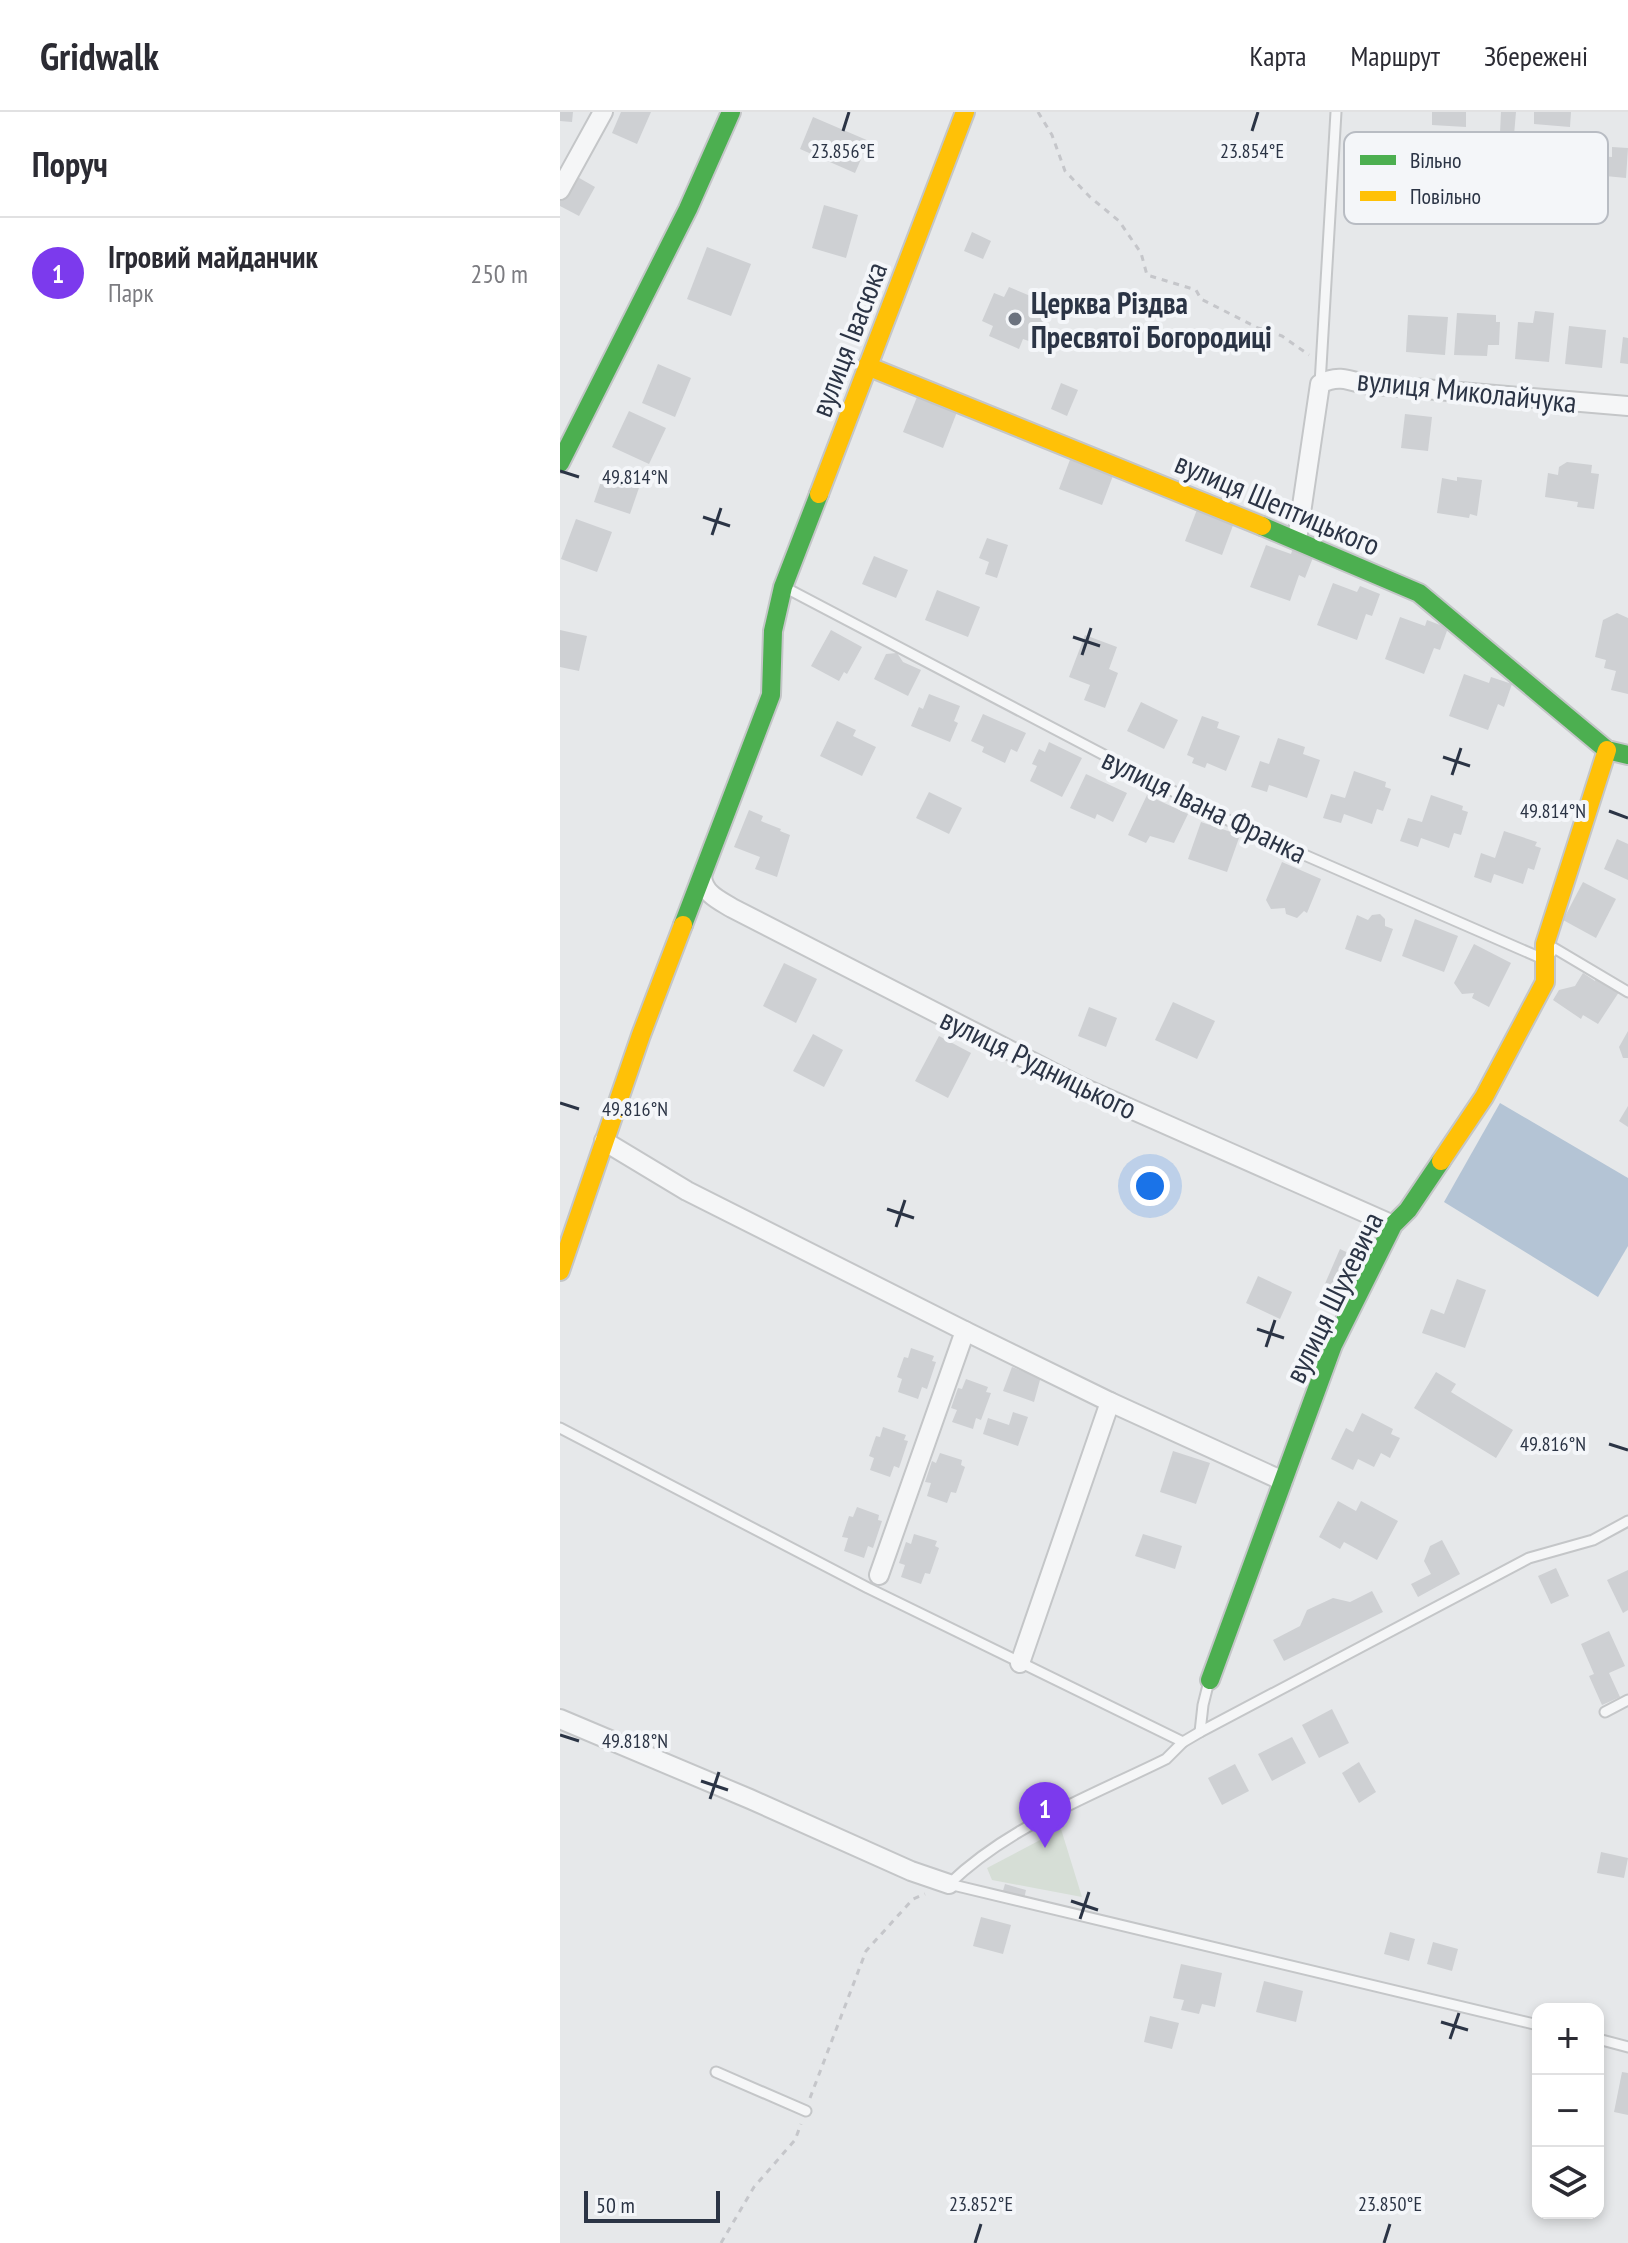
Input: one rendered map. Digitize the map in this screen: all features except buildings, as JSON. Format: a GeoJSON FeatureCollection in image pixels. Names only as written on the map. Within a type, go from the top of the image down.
{"type":"FeatureCollection","features":[{"type":"Feature","properties":{"kind":"street"},"geometry":{"type":"LineString","coordinates":[[560,190],[603,112]]}},
{"type":"Feature","properties":{"kind":"street"},"geometry":{"type":"LineString","coordinates":[[560,463],[688,209],[731,112]]}},
{"type":"Feature","properties":{"kind":"street","name":"вулиця Івасюка"},"geometry":{"type":"LineString","coordinates":[[560,1271],[641,1035],[771,695],[773,631],[783,587],[965,112]]}},
{"type":"Feature","properties":{"kind":"street","name":"вулиця Шептицького"},"geometry":{"type":"LineString","coordinates":[[867,366],[1297,540],[1419,593],[1607,750],[1628,755]]}},
{"type":"Feature","properties":{"kind":"street","name":"вулиця Миколайчука"},"geometry":{"type":"LineString","coordinates":[[1297,540],[1320,384],[1330,378],[1364,384],[1628,406]]}},
{"type":"Feature","properties":{"kind":"street","name":"вулиця Шухевича"},"geometry":{"type":"LineString","coordinates":[[1210,1680],[1333,1345],[1393,1225],[1408,1210],[1484,1097],[1545,982],[1545,944],[1607,750]]}},
{"type":"Feature","properties":{"kind":"street","name":"вулиця Рудницького"},"geometry":{"type":"LineString","coordinates":[[702,877],[703,887],[732,908],[1079,1086],[1393,1225]]}},
{"type":"Feature","properties":{"kind":"street"},"geometry":{"type":"LineString","coordinates":[[604,1141],[687,1191],[965,1331],[1283,1481]]}},
{"type":"Feature","properties":{"kind":"street"},"geometry":{"type":"LineString","coordinates":[[879,1575],[965,1331]]}},
{"type":"Feature","properties":{"kind":"street"},"geometry":{"type":"LineString","coordinates":[[1020,1663],[1110,1402]]}},
{"type":"Feature","properties":{"kind":"street"},"geometry":{"type":"LineString","coordinates":[[560,1719],[911,1871],[949,1884]]}},
{"type":"Feature","properties":{"kind":"lane"},"geometry":{"type":"LineString","coordinates":[[1320,384],[1336,112]]}},
{"type":"Feature","properties":{"kind":"lane","name":"вулиця Івана Франка"},"geometry":{"type":"LineString","coordinates":[[783,587],[1247,830],[1546,960],[1554,948],[1628,992]]}},
{"type":"Feature","properties":{"kind":"lane"},"geometry":{"type":"LineString","coordinates":[[560,1428],[868,1588],[1183,1742]]}},
{"type":"Feature","properties":{"kind":"lane"},"geometry":{"type":"LineString","coordinates":[[949,1884],[974,1860],[1003,1839],[1166,1759],[1183,1742],[1200,1732],[1529,1558],[1593,1540],[1628,1521]]}},
{"type":"Feature","properties":{"kind":"lane"},"geometry":{"type":"LineString","coordinates":[[1200,1732],[1210,1680]]}},
{"type":"Feature","properties":{"kind":"lane"},"geometry":{"type":"LineString","coordinates":[[1605,1712],[1628,1700]]}},
{"type":"Feature","properties":{"kind":"lane"},"geometry":{"type":"LineString","coordinates":[[949,1884],[1532,2024]]}},
{"type":"Feature","properties":{"kind":"lane"},"geometry":{"type":"LineString","coordinates":[[1604,2041],[1628,2047]]}},
{"type":"Feature","properties":{"kind":"lane"},"geometry":{"type":"LineString","coordinates":[[716,2072],[806,2111]]}},
{"type":"Feature","properties":{"kind":"path"},"geometry":{"type":"LineString","coordinates":[[1038,112],[1052,135],[1065,171],[1119,221],[1141,253],[1147,275],[1196,290],[1201,299],[1258,328],[1282,336],[1305,353],[1322,360]]}},
{"type":"Feature","properties":{"kind":"path"},"geometry":{"type":"LineString","coordinates":[[721,2243],[754,2187],[795,2140],[866,1951],[913,1899],[949,1884]]}},
{"type":"Feature","properties":{"kind":"shaded area"},"geometry":{"type":"Polygon","coordinates":[[[1061,1829],[1082,1897],[992,1880],[987,1868],[1061,1829]]]}},
{"type":"Feature","properties":{"kind":"water"},"geometry":{"type":"Polygon","coordinates":[[[1500,1103],[1628,1178],[1628,1246],[1598,1297],[1444,1202],[1500,1103]]]}},
{"type":"Feature","properties":{"kind":"traffic: fast"},"geometry":{"type":"LineString","coordinates":[[560,463],[688,209],[731,112]]}},
{"type":"Feature","properties":{"kind":"traffic: fast"},"geometry":{"type":"LineString","coordinates":[[683,925],[771,695],[773,631],[783,587],[819,494]]}},
{"type":"Feature","properties":{"kind":"traffic: fast"},"geometry":{"type":"LineString","coordinates":[[1262,526],[1419,593],[1607,750],[1628,755]]}},
{"type":"Feature","properties":{"kind":"traffic: fast"},"geometry":{"type":"LineString","coordinates":[[1210,1680],[1333,1345],[1393,1225],[1408,1210],[1441,1161]]}},
{"type":"Feature","properties":{"kind":"traffic: slow"},"geometry":{"type":"LineString","coordinates":[[819,494],[965,112]]}},
{"type":"Feature","properties":{"kind":"traffic: slow"},"geometry":{"type":"LineString","coordinates":[[867,366],[1262,526]]}},
{"type":"Feature","properties":{"kind":"traffic: slow"},"geometry":{"type":"LineString","coordinates":[[1441,1161],[1484,1097],[1545,982],[1545,944],[1607,750]]}},
{"type":"Feature","properties":{"kind":"traffic: slow"},"geometry":{"type":"LineString","coordinates":[[560,1271],[641,1035],[683,925]]}},
{"type":"Feature","properties":{"kind":"place","name":"Церква Різдва Пресвятої Богородиці"},"geometry":{"type":"Point","coordinates":[1015,319]}},
{"type":"Feature","properties":{"kind":"place","name":"Ігровий майданчик"},"geometry":{"type":"Point","coordinates":[1045,1848]}}]}
